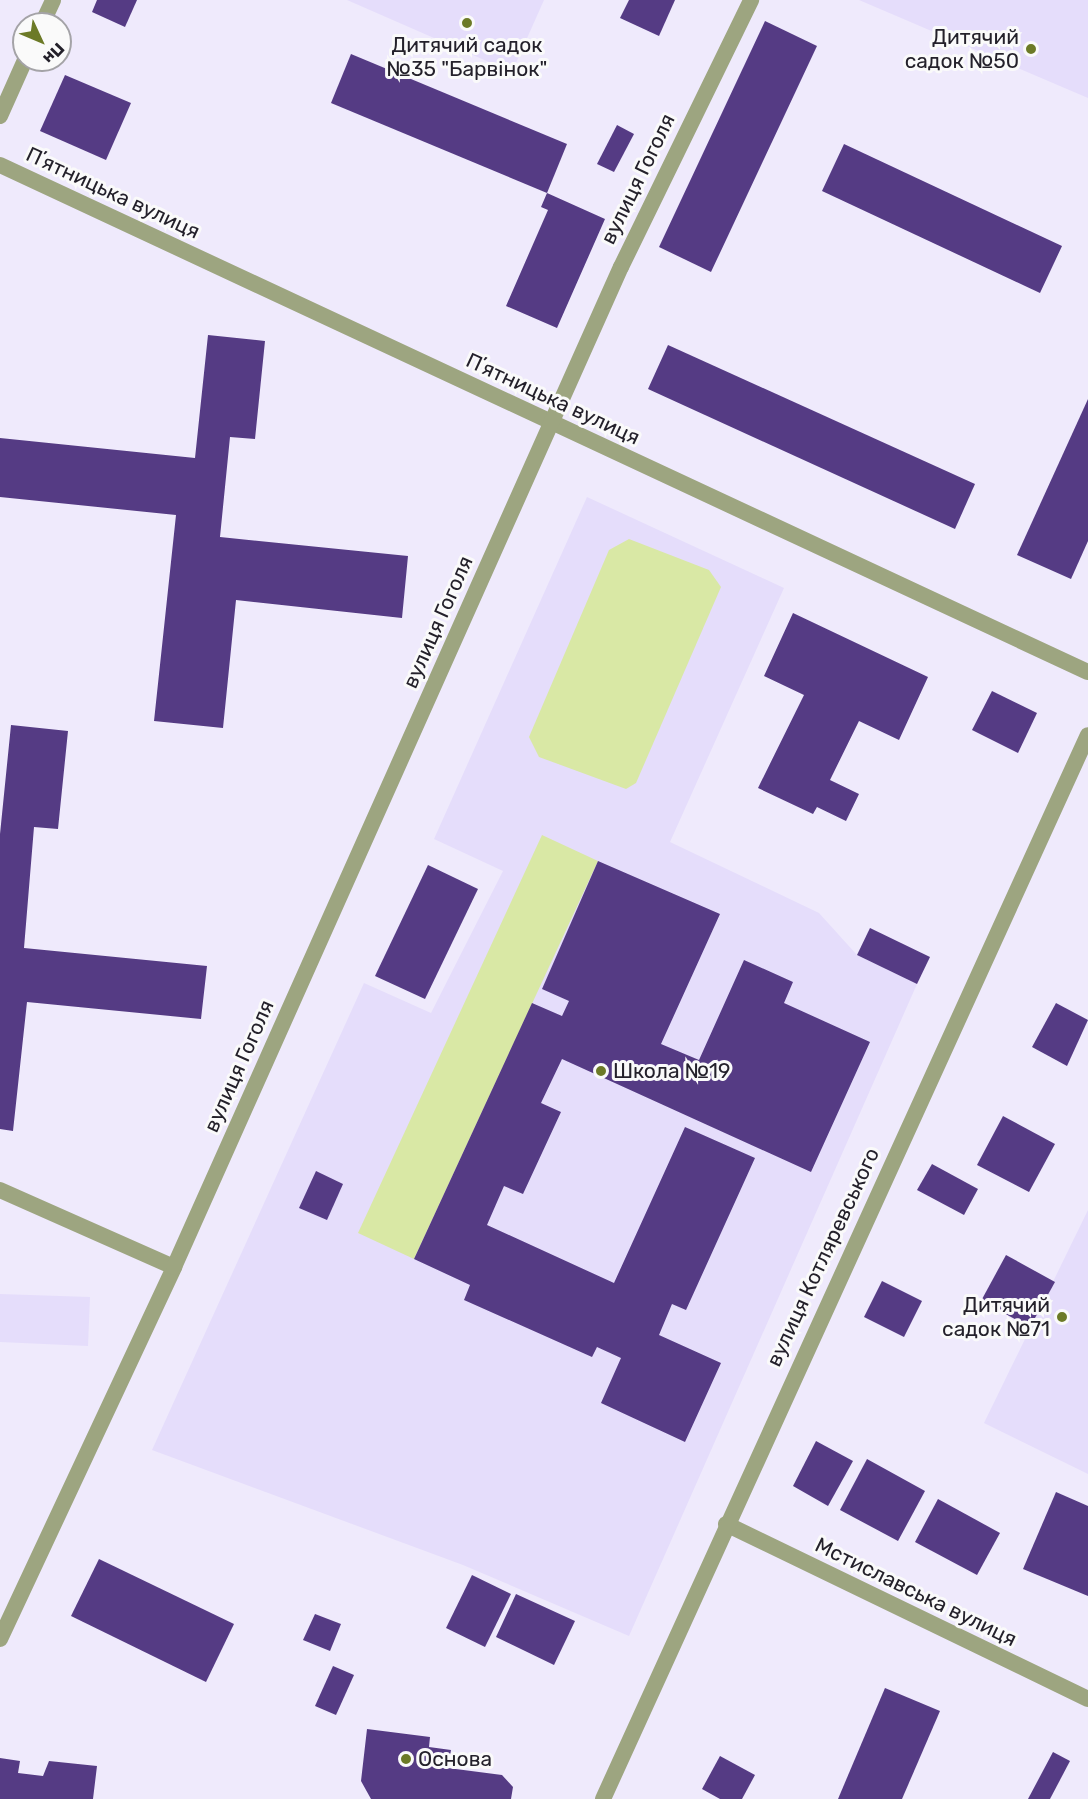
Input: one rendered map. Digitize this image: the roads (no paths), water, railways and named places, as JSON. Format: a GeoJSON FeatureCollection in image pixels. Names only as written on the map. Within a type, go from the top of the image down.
{"type":"FeatureCollection","features":[{"type":"Feature","properties":{"kind":"street","name":"вулиця Гоголя"},"geometry":{"type":"LineString","coordinates":[[0,1639],[174,1267],[554,422],[621,267],[751,0]]}},
{"type":"Feature","properties":{"kind":"street"},"geometry":{"type":"LineString","coordinates":[[0,116],[20,72]]}},
{"type":"Feature","properties":{"kind":"street","name":"Пʼятницька вулиця"},"geometry":{"type":"LineString","coordinates":[[0,165],[1088,672]]}},
{"type":"Feature","properties":{"kind":"street","name":"вулиця Котляревського"},"geometry":{"type":"LineString","coordinates":[[603,1799],[726,1524],[1088,735]]}},
{"type":"Feature","properties":{"kind":"street"},"geometry":{"type":"LineString","coordinates":[[0,1190],[174,1267]]}},
{"type":"Feature","properties":{"kind":"street","name":"Мстиславська вулиця"},"geometry":{"type":"LineString","coordinates":[[726,1524],[1088,1698]]}},
{"type":"Feature","properties":{"kind":"place","name":"Дитячий садок №35 \"Барвінок\""},"geometry":{"type":"Point","coordinates":[467,23]}},
{"type":"Feature","properties":{"kind":"place","name":"Дитячий садок №50"},"geometry":{"type":"Point","coordinates":[1031,49]}},
{"type":"Feature","properties":{"kind":"place","name":"Школа №19"},"geometry":{"type":"Point","coordinates":[601,1071]}},
{"type":"Feature","properties":{"kind":"place","name":"Дитячий садок №71"},"geometry":{"type":"Point","coordinates":[1062,1317]}},
{"type":"Feature","properties":{"kind":"place","name":"Основа"},"geometry":{"type":"Point","coordinates":[406,1759]}}]}
